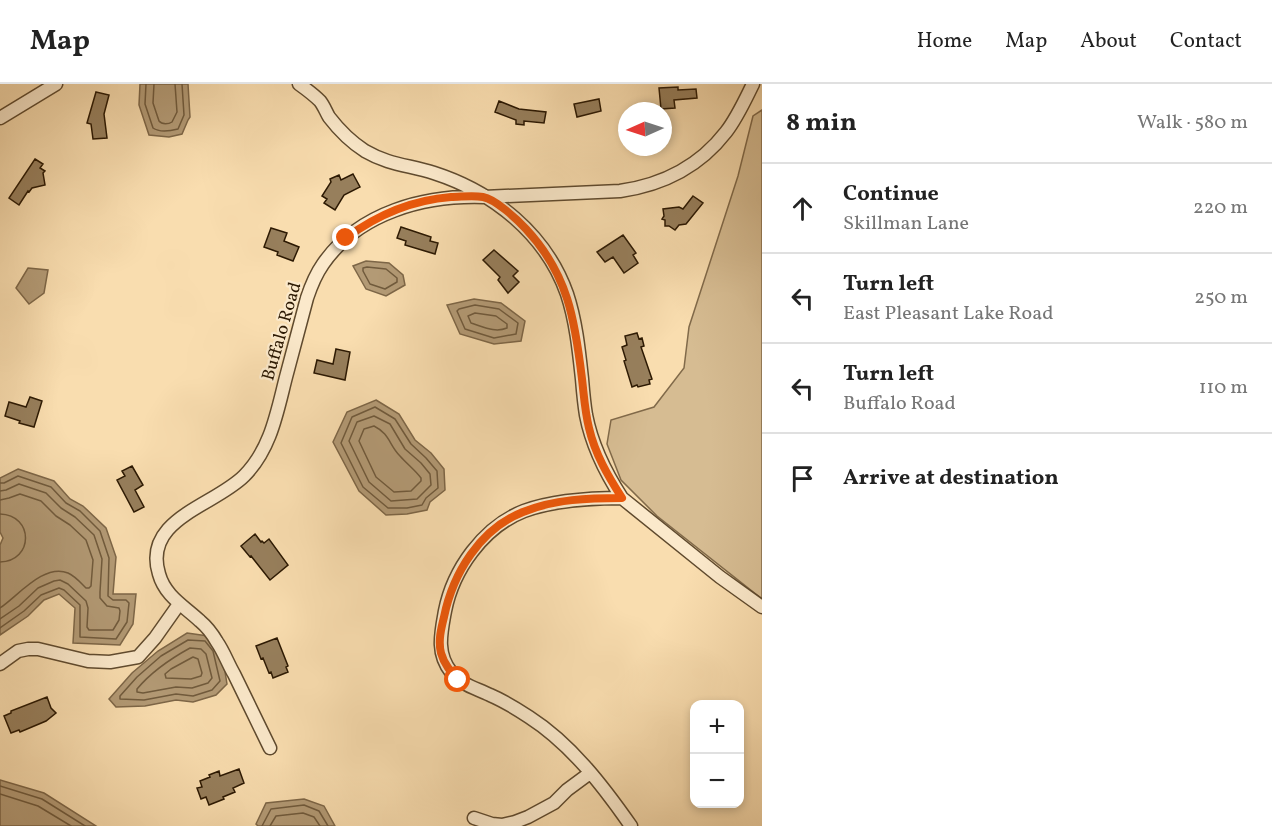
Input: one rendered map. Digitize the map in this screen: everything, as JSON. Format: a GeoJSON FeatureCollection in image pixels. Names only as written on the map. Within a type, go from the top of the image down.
{"type":"FeatureCollection","features":[{"type":"Feature","properties":{"kind":"street"},"geometry":{"type":"LineString","coordinates":[[0,118],[56,84]]}},
{"type":"Feature","properties":{"kind":"street"},"geometry":{"type":"LineString","coordinates":[[299,84],[320,102],[336,126],[363,150],[393,164],[430,172],[468,187],[503,209],[535,239],[558,273],[566,293],[572,311],[590,431],[604,468],[622,498],[720,577],[762,607]]}},
{"type":"Feature","properties":{"kind":"street","name":"Buffalo Road"},"geometry":{"type":"LineString","coordinates":[[270,748],[218,642],[202,622],[168,593],[162,583],[157,562],[159,543],[170,526],[178,519],[232,486],[249,470],[262,452],[274,423],[307,298],[323,265],[346,238],[386,214],[405,207],[443,198],[464,196],[620,191],[655,184],[694,163],[715,146],[735,119],[753,84]]}},
{"type":"Feature","properties":{"kind":"street"},"geometry":{"type":"LineString","coordinates":[[622,498],[595,498],[543,506],[523,512],[506,521],[481,542],[460,569],[447,600],[440,632],[441,652],[451,672],[458,680],[532,718],[569,749],[631,826]]}},
{"type":"Feature","properties":{"kind":"street"},"geometry":{"type":"LineString","coordinates":[[0,663],[18,651],[28,649],[38,649],[88,661],[110,662],[138,657],[155,638],[179,604]]}},
{"type":"Feature","properties":{"kind":"street"},"geometry":{"type":"LineString","coordinates":[[474,818],[486,823],[502,825],[528,818],[554,803],[590,773]]}},
{"type":"Feature","properties":{"kind":"shaded area"},"geometry":{"type":"Polygon","coordinates":[[[762,110],[762,599],[657,516],[621,480],[607,444],[611,420],[654,407],[684,368],[689,327],[738,176],[753,116],[762,110]]]}},
{"type":"Feature","properties":{"kind":"water"},"geometry":{"type":"Polygon","coordinates":[[[140,84],[188,84],[190,117],[182,134],[169,137],[149,135],[139,105],[140,84]]]}},
{"type":"Feature","properties":{"kind":"water"},"geometry":{"type":"Polygon","coordinates":[[[366,261],[389,263],[403,275],[405,285],[386,296],[366,289],[353,266],[366,261]]]}},
{"type":"Feature","properties":{"kind":"water"},"geometry":{"type":"Polygon","coordinates":[[[28,268],[48,270],[44,293],[29,304],[16,288],[28,268]]]}},
{"type":"Feature","properties":{"kind":"water"},"geometry":{"type":"Polygon","coordinates":[[[474,299],[501,303],[525,321],[521,341],[494,344],[460,334],[447,305],[474,299]]]}},
{"type":"Feature","properties":{"kind":"water"},"geometry":{"type":"Polygon","coordinates":[[[376,400],[399,414],[415,440],[431,453],[444,469],[445,490],[430,502],[427,510],[386,515],[359,491],[333,442],[347,412],[376,400]]]}},
{"type":"Feature","properties":{"kind":"water"},"geometry":{"type":"Polygon","coordinates":[[[18,469],[54,481],[70,499],[83,506],[106,528],[116,557],[113,594],[136,594],[133,624],[120,645],[73,643],[75,608],[59,594],[44,600],[28,616],[0,635],[0,545],[3,538],[0,532],[0,478],[18,469]]]}},
{"type":"Feature","properties":{"kind":"water"},"geometry":{"type":"Polygon","coordinates":[[[187,633],[208,636],[218,648],[227,684],[216,695],[193,702],[176,700],[145,706],[116,707],[109,699],[132,673],[158,651],[187,633]]]}},
{"type":"Feature","properties":{"kind":"water"},"geometry":{"type":"Polygon","coordinates":[[[0,780],[44,793],[96,826],[0,826],[0,780]]]}},
{"type":"Feature","properties":{"kind":"water"},"geometry":{"type":"Polygon","coordinates":[[[304,799],[324,806],[335,826],[258,826],[256,824],[266,803],[304,799]]]}},
{"type":"Feature","properties":{"kind":"building"},"geometry":{"type":"Polygon","coordinates":[[[659,88],[696,89],[697,98],[674,100],[675,108],[672,108],[672,102],[660,102],[659,88]]]}},
{"type":"Feature","properties":{"kind":"building"},"geometry":{"type":"Polygon","coordinates":[[[96,92],[109,95],[104,114],[107,138],[93,139],[91,124],[87,123],[96,92]]]}},
{"type":"Feature","properties":{"kind":"building"},"geometry":{"type":"Polygon","coordinates":[[[599,99],[601,111],[577,117],[574,104],[599,99]]]}},
{"type":"Feature","properties":{"kind":"building"},"geometry":{"type":"Polygon","coordinates":[[[499,101],[519,109],[546,112],[544,123],[524,121],[524,125],[516,124],[516,120],[495,112],[499,101]]]}},
{"type":"Feature","properties":{"kind":"building"},"geometry":{"type":"Polygon","coordinates":[[[35,159],[43,164],[40,168],[45,171],[43,173],[45,185],[28,191],[19,205],[9,198],[35,159]]]}},
{"type":"Feature","properties":{"kind":"building"},"geometry":{"type":"Polygon","coordinates":[[[353,174],[360,187],[344,195],[335,210],[324,203],[327,199],[322,196],[331,182],[330,179],[339,175],[341,180],[353,174]]]}},
{"type":"Feature","properties":{"kind":"building"},"geometry":{"type":"Polygon","coordinates":[[[693,196],[703,203],[686,224],[679,225],[675,230],[665,226],[665,220],[662,219],[663,209],[679,207],[683,209],[693,196]]]}},
{"type":"Feature","properties":{"kind":"building"},"geometry":{"type":"Polygon","coordinates":[[[401,227],[431,237],[430,241],[438,243],[435,254],[405,245],[406,241],[397,238],[401,227]]]}},
{"type":"Feature","properties":{"kind":"building"},"geometry":{"type":"Polygon","coordinates":[[[271,228],[287,233],[284,241],[299,247],[293,261],[264,247],[271,228]]]}},
{"type":"Feature","properties":{"kind":"building"},"geometry":{"type":"Polygon","coordinates":[[[623,235],[636,253],[633,255],[638,263],[624,273],[613,257],[605,262],[597,252],[623,235]]]}},
{"type":"Feature","properties":{"kind":"building"},"geometry":{"type":"Polygon","coordinates":[[[494,250],[518,271],[513,276],[519,282],[508,293],[498,280],[500,277],[483,260],[494,250]]]}},
{"type":"Feature","properties":{"kind":"building"},"geometry":{"type":"Polygon","coordinates":[[[637,333],[639,339],[642,338],[644,346],[641,347],[652,379],[649,380],[650,384],[632,387],[622,347],[627,345],[625,336],[637,333]]]}},
{"type":"Feature","properties":{"kind":"building"},"geometry":{"type":"Polygon","coordinates":[[[336,349],[350,352],[345,380],[314,373],[317,360],[333,364],[336,349]]]}},
{"type":"Feature","properties":{"kind":"building"},"geometry":{"type":"Polygon","coordinates":[[[30,397],[42,401],[34,427],[5,416],[9,402],[26,407],[30,397]]]}},
{"type":"Feature","properties":{"kind":"building"},"geometry":{"type":"Polygon","coordinates":[[[132,466],[143,485],[135,490],[144,507],[134,512],[117,480],[125,476],[122,471],[132,466]]]}},
{"type":"Feature","properties":{"kind":"building"},"geometry":{"type":"Polygon","coordinates":[[[255,534],[261,542],[264,543],[269,539],[288,565],[270,580],[241,546],[255,534]]]}},
{"type":"Feature","properties":{"kind":"building"},"geometry":{"type":"Polygon","coordinates":[[[277,638],[288,666],[286,667],[288,672],[273,678],[256,646],[277,638]]]}},
{"type":"Feature","properties":{"kind":"building"},"geometry":{"type":"Polygon","coordinates":[[[47,697],[51,708],[56,713],[46,721],[20,732],[19,730],[11,733],[4,716],[47,697]]]}},
{"type":"Feature","properties":{"kind":"building"},"geometry":{"type":"Polygon","coordinates":[[[239,769],[244,783],[233,788],[235,792],[209,805],[206,797],[201,799],[197,788],[202,787],[200,781],[219,771],[220,776],[239,769]]]}},
{"type":"Feature","properties":{"kind":"route"},"geometry":{"type":"LineString","coordinates":[[346,238],[373,220],[405,207],[443,198],[464,196],[484,197],[520,223],[548,256],[566,293],[572,311],[583,397],[590,431],[604,468],[622,498],[569,501],[523,512],[506,521],[481,542],[460,569],[453,584],[440,632],[441,652],[451,672],[458,680]]}}]}
